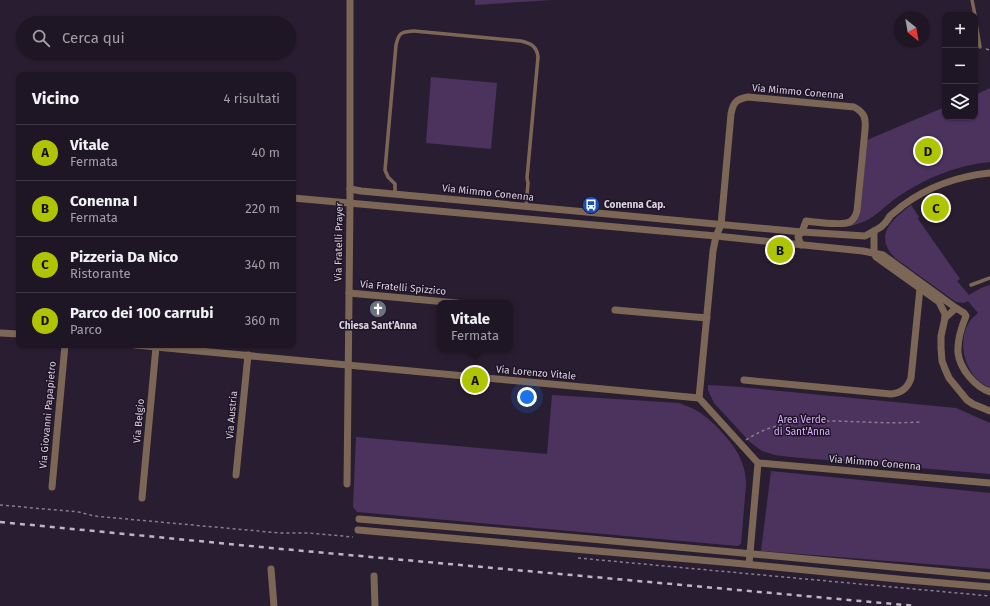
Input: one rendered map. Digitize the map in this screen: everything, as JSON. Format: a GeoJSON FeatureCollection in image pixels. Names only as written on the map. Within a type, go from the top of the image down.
{"type":"FeatureCollection","features":[{"type":"Feature","properties":{"kind":"street","name":"Via Fratelli Prayer"},"geometry":{"type":"LineString","coordinates":[[347,484],[350,203],[350,0]]}},
{"type":"Feature","properties":{"kind":"street","name":"Via Mimmo Conenna"},"geometry":{"type":"LineString","coordinates":[[699,398],[713,251],[716,236],[721,225],[732,107],[742,98],[748,97],[854,107],[860,110],[864,116],[866,123],[856,216],[851,221],[843,224],[806,221],[802,232]]}},
{"type":"Feature","properties":{"kind":"street","name":"Via Mimmo Conenna"},"geometry":{"type":"LineString","coordinates":[[350,189],[721,225],[865,236],[883,225],[891,215],[909,201],[924,193],[951,181],[968,176],[990,173]]}},
{"type":"Feature","properties":{"kind":"street"},"geometry":{"type":"LineString","coordinates":[[296,198],[801,244],[863,251],[883,255],[964,313],[966,316],[961,329],[958,353],[968,375],[975,384],[990,392]]}},
{"type":"Feature","properties":{"kind":"street"},"geometry":{"type":"LineString","coordinates":[[525,219],[526,206]]}},
{"type":"Feature","properties":{"kind":"street"},"geometry":{"type":"LineString","coordinates":[[541,208],[541,221]]}},
{"type":"Feature","properties":{"kind":"street"},"geometry":{"type":"LineString","coordinates":[[778,230],[782,236],[779,243]]}},
{"type":"Feature","properties":{"kind":"street"},"geometry":{"type":"LineString","coordinates":[[874,231],[874,253],[876,257],[939,302],[945,314],[940,348],[942,360],[949,378],[966,400],[990,411]]}},
{"type":"Feature","properties":{"kind":"street"},"geometry":{"type":"LineString","coordinates":[[801,244],[798,237],[802,232]]}},
{"type":"Feature","properties":{"kind":"street"},"geometry":{"type":"LineString","coordinates":[[744,380],[891,394],[901,392],[908,386],[911,378],[920,288]]}},
{"type":"Feature","properties":{"kind":"street","name":"Via Fratelli Spizzico"},"geometry":{"type":"LineString","coordinates":[[349,293],[437,301]]}},
{"type":"Feature","properties":{"kind":"street"},"geometry":{"type":"LineString","coordinates":[[945,318],[956,308]]}},
{"type":"Feature","properties":{"kind":"street"},"geometry":{"type":"LineString","coordinates":[[615,310],[707,318]]}},
{"type":"Feature","properties":{"kind":"street"},"geometry":{"type":"LineString","coordinates":[[0,332],[16,334]]}},
{"type":"Feature","properties":{"kind":"street","name":"Via Giovanni Papapietro"},"geometry":{"type":"LineString","coordinates":[[52,487],[65,348]]}},
{"type":"Feature","properties":{"kind":"street","name":"Via Belgio"},"geometry":{"type":"LineString","coordinates":[[142,498],[156,348]]}},
{"type":"Feature","properties":{"kind":"street","name":"Via Lorenzo Vitale"},"geometry":{"type":"LineString","coordinates":[[168,348],[699,398]]}},
{"type":"Feature","properties":{"kind":"street","name":"Via Austria"},"geometry":{"type":"LineString","coordinates":[[236,476],[248,355]]}},
{"type":"Feature","properties":{"kind":"street"},"geometry":{"type":"LineString","coordinates":[[699,398],[758,463],[749,564]]}},
{"type":"Feature","properties":{"kind":"street","name":"Via Mimmo Conenna"},"geometry":{"type":"LineString","coordinates":[[758,463],[990,483]]}},
{"type":"Feature","properties":{"kind":"street"},"geometry":{"type":"LineString","coordinates":[[359,519],[990,576]]}},
{"type":"Feature","properties":{"kind":"street"},"geometry":{"type":"LineString","coordinates":[[358,533],[749,564],[901,580],[990,587]]}},
{"type":"Feature","properties":{"kind":"street"},"geometry":{"type":"LineString","coordinates":[[271,569],[274,606]]}},
{"type":"Feature","properties":{"kind":"street"},"geometry":{"type":"LineString","coordinates":[[374,576],[375,606]]}},
{"type":"Feature","properties":{"kind":"lane"},"geometry":{"type":"LineString","coordinates":[[972,0],[974,12]]}},
{"type":"Feature","properties":{"kind":"lane"},"geometry":{"type":"LineString","coordinates":[[395,194],[396,184],[388,177],[385,170],[398,36],[402,33],[414,32],[520,41],[534,46],[538,57],[527,178],[526,206]]}},
{"type":"Feature","properties":{"kind":"lane"},"geometry":{"type":"LineString","coordinates":[[978,35],[980,48]]}},
{"type":"Feature","properties":{"kind":"lane"},"geometry":{"type":"LineString","coordinates":[[971,285],[990,278]]}},
{"type":"Feature","properties":{"kind":"path"},"geometry":{"type":"LineString","coordinates":[[741,444],[753,436],[773,428],[802,421],[894,423],[921,422]]}},
{"type":"Feature","properties":{"kind":"path"},"geometry":{"type":"LineString","coordinates":[[0,505],[79,512],[94,516],[280,533],[358,533]]}},
{"type":"Feature","properties":{"kind":"path"},"geometry":{"type":"LineString","coordinates":[[573,558],[990,596]]}},
{"type":"Feature","properties":{"kind":"green space"},"geometry":{"type":"Polygon","coordinates":[[[475,0],[552,0],[475,5],[475,0]]]}},
{"type":"Feature","properties":{"kind":"green space"},"geometry":{"type":"Polygon","coordinates":[[[431,77],[497,83],[491,149],[426,143],[431,77]]]}},
{"type":"Feature","properties":{"kind":"green space"},"geometry":{"type":"Polygon","coordinates":[[[990,88],[990,162],[954,169],[931,178],[909,189],[871,218],[850,226],[858,219],[860,215],[867,140],[942,108],[942,120],[978,120],[978,94],[990,88]]]}},
{"type":"Feature","properties":{"kind":"green space"},"geometry":{"type":"Polygon","coordinates":[[[911,205],[919,217],[918,219],[960,279],[957,281],[969,295],[990,285],[990,388],[982,383],[969,368],[963,349],[963,339],[966,330],[970,321],[978,313],[968,301],[964,303],[956,302],[895,258],[889,250],[885,235],[888,228],[897,216],[911,205]]]}},
{"type":"Feature","properties":{"kind":"green space","name":"Area Verde di Sant'Anna"},"geometry":{"type":"Polygon","coordinates":[[[708,385],[956,408],[990,423],[990,474],[790,457],[762,451],[750,442],[714,403],[708,390],[708,385]]]}},
{"type":"Feature","properties":{"kind":"green space"},"geometry":{"type":"Polygon","coordinates":[[[552,395],[679,403],[694,409],[704,416],[722,432],[733,446],[744,467],[746,485],[741,544],[738,546],[357,512],[353,507],[356,437],[547,454],[552,395]]]}},
{"type":"Feature","properties":{"kind":"green space"},"geometry":{"type":"Polygon","coordinates":[[[771,471],[990,493],[990,569],[761,551],[771,471]]]}},
{"type":"Feature","properties":{"kind":"railway"},"geometry":{"type":"LineString","coordinates":[[0,522],[916,606]]}},
{"type":"Feature","properties":{"kind":"place","name":"Parco dei 100 carrubi"},"geometry":{"type":"Point","coordinates":[928,151]}},
{"type":"Feature","properties":{"kind":"place","name":"Conenna Cap."},"geometry":{"type":"Point","coordinates":[591,205]}},
{"type":"Feature","properties":{"kind":"place","name":"Pizzeria Da Nico"},"geometry":{"type":"Point","coordinates":[936,208]}},
{"type":"Feature","properties":{"kind":"place","name":"Conenna I"},"geometry":{"type":"Point","coordinates":[780,250]}},
{"type":"Feature","properties":{"kind":"place","name":"Chiesa Sant'Anna"},"geometry":{"type":"Point","coordinates":[378,309]}},
{"type":"Feature","properties":{"kind":"place","name":"Vitale"},"geometry":{"type":"Point","coordinates":[475,380]}}]}
